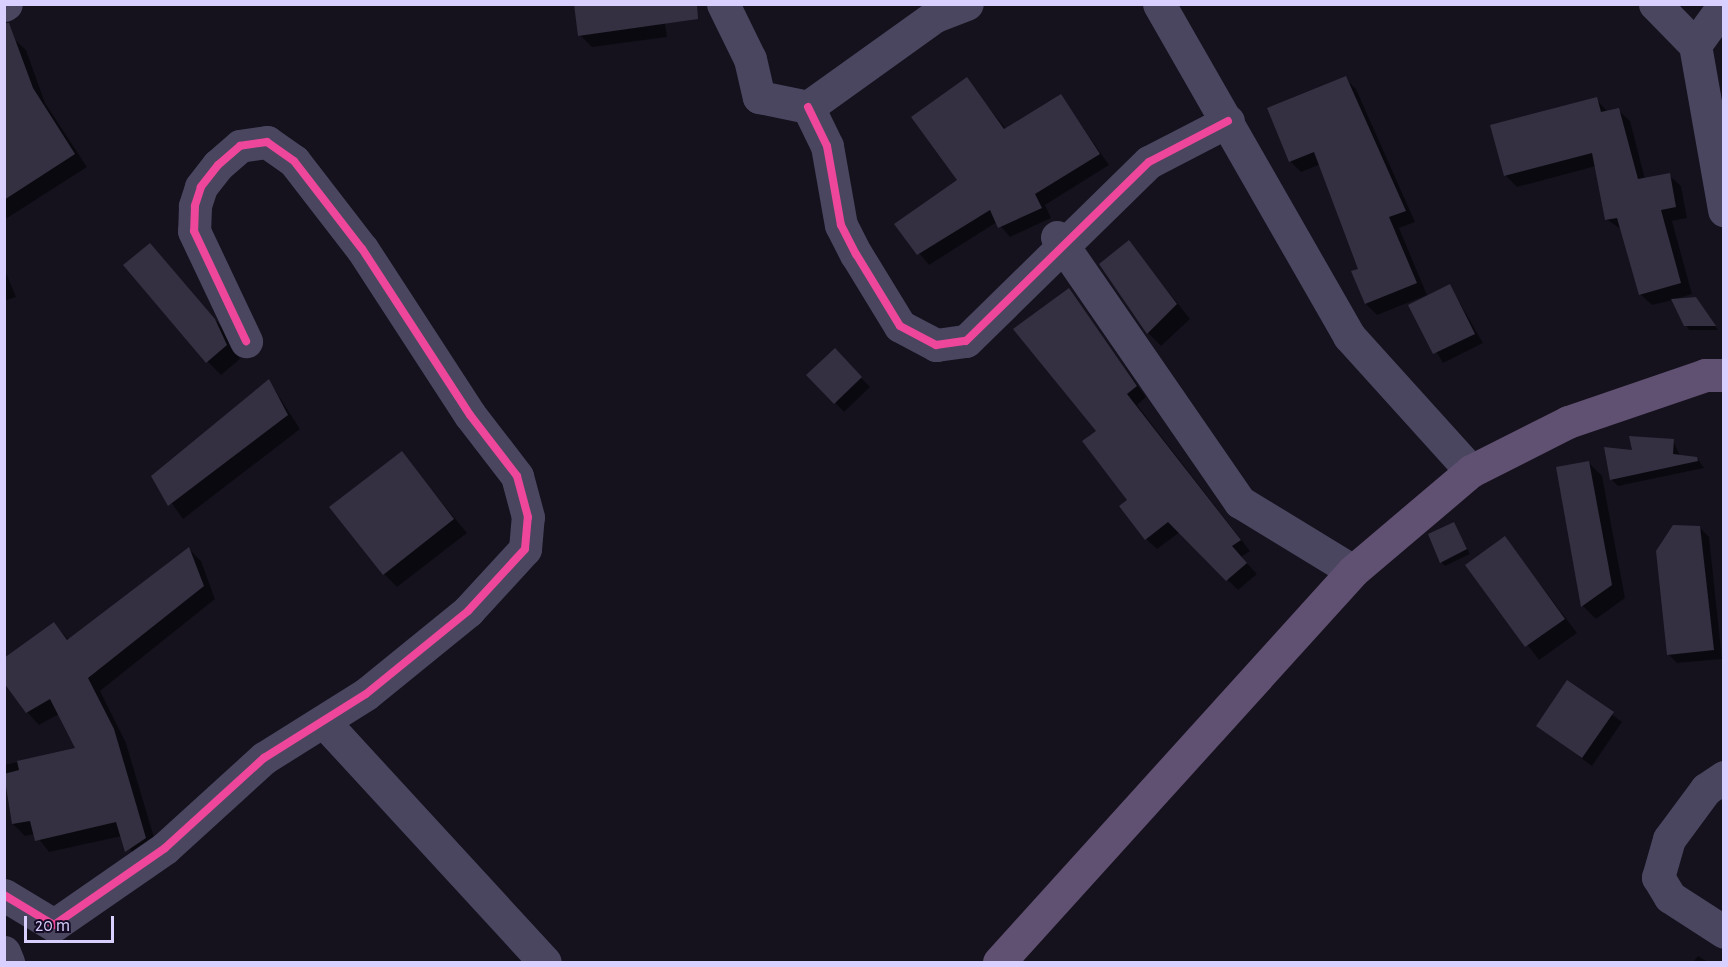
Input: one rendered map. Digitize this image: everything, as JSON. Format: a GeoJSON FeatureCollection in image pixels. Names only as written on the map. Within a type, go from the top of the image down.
{"type":"FeatureCollection","features":[{"type":"Feature","properties":{"kind":"main road"},"geometry":{"type":"LineString","coordinates":[[999,963],[1353,571],[1471,471],[1568,422],[1705,375],[1724,375]]}},
{"type":"Feature","properties":{"kind":"street"},"geometry":{"type":"LineString","coordinates":[[723,4],[750,59],[759,97],[808,107],[935,16],[967,4]]}},
{"type":"Feature","properties":{"kind":"street"},"geometry":{"type":"LineString","coordinates":[[1159,4],[1349,336],[1471,471]]}},
{"type":"Feature","properties":{"kind":"street"},"geometry":{"type":"LineString","coordinates":[[1655,4],[1695,45],[1724,210]]}},
{"type":"Feature","properties":{"kind":"street"},"geometry":{"type":"LineString","coordinates":[[1695,45],[1724,5]]}},
{"type":"Feature","properties":{"kind":"street"},"geometry":{"type":"LineString","coordinates":[[808,107],[827,146],[841,225],[900,326],[936,345],[966,341],[1060,241],[1149,162],[1228,121]]}},
{"type":"Feature","properties":{"kind":"street"},"geometry":{"type":"LineString","coordinates":[[4,895],[54,925],[165,848],[264,758],[324,722],[468,611],[525,549],[528,517],[517,476],[470,415],[362,249],[294,161],[267,142],[240,146],[218,165],[201,187],[195,206],[194,231],[246,341]]}},
{"type":"Feature","properties":{"kind":"street"},"geometry":{"type":"LineString","coordinates":[[1060,241],[1240,502],[1353,571]]}},
{"type":"Feature","properties":{"kind":"street"},"geometry":{"type":"LineString","coordinates":[[324,722],[545,963]]}},
{"type":"Feature","properties":{"kind":"street"},"geometry":{"type":"LineString","coordinates":[[1724,777],[1707,789],[1669,839],[1658,877],[1670,897],[1724,932]]}},
{"type":"Feature","properties":{"kind":"street"},"geometry":{"type":"LineString","coordinates":[[4,952],[8,963]]}},
{"type":"Feature","properties":{"kind":"building"},"geometry":{"type":"Polygon","coordinates":[[[574,4],[697,4],[698,19],[578,36],[574,4]]]}},
{"type":"Feature","properties":{"kind":"building"},"geometry":{"type":"Polygon","coordinates":[[[4,23],[9,23],[33,88],[75,154],[4,200],[4,23]]]}},
{"type":"Feature","properties":{"kind":"building"},"geometry":{"type":"Polygon","coordinates":[[[1346,76],[1406,211],[1389,217],[1417,283],[1365,304],[1351,271],[1358,269],[1314,152],[1289,162],[1267,108],[1346,76]]]}},
{"type":"Feature","properties":{"kind":"building"},"geometry":{"type":"Polygon","coordinates":[[[967,77],[1004,129],[1061,94],[1100,154],[1035,194],[1042,208],[998,228],[990,210],[917,255],[894,224],[957,180],[911,117],[967,77]]]}},
{"type":"Feature","properties":{"kind":"building"},"geometry":{"type":"Polygon","coordinates":[[[1597,97],[1601,112],[1619,108],[1638,179],[1670,173],[1676,207],[1661,210],[1681,283],[1639,295],[1617,218],[1605,220],[1592,153],[1504,176],[1490,125],[1597,97]]]}},
{"type":"Feature","properties":{"kind":"building"},"geometry":{"type":"Polygon","coordinates":[[[1129,240],[1177,304],[1147,334],[1099,264],[1129,240]]]}},
{"type":"Feature","properties":{"kind":"building"},"geometry":{"type":"Polygon","coordinates":[[[150,243],[215,319],[227,345],[206,363],[123,265],[150,243]]]}},
{"type":"Feature","properties":{"kind":"building"},"geometry":{"type":"Polygon","coordinates":[[[1450,284],[1475,334],[1433,354],[1408,305],[1450,284]]]}},
{"type":"Feature","properties":{"kind":"building"},"geometry":{"type":"Polygon","coordinates":[[[1069,288],[1137,386],[1127,394],[1241,540],[1232,546],[1247,563],[1226,581],[1168,522],[1145,540],[1119,506],[1127,500],[1082,441],[1096,431],[1013,329],[1069,288]]]}},
{"type":"Feature","properties":{"kind":"building"},"geometry":{"type":"Polygon","coordinates":[[[1696,297],[1716,326],[1684,326],[1671,299],[1696,297]]]}},
{"type":"Feature","properties":{"kind":"building"},"geometry":{"type":"Polygon","coordinates":[[[835,348],[862,377],[834,404],[806,375],[835,348]]]}},
{"type":"Feature","properties":{"kind":"building"},"geometry":{"type":"Polygon","coordinates":[[[269,379],[288,415],[168,506],[151,476],[269,379]]]}},
{"type":"Feature","properties":{"kind":"building"},"geometry":{"type":"Polygon","coordinates":[[[1629,436],[1674,439],[1673,454],[1697,457],[1698,461],[1610,480],[1604,447],[1632,450],[1629,436]]]}},
{"type":"Feature","properties":{"kind":"building"},"geometry":{"type":"Polygon","coordinates":[[[402,451],[454,519],[383,575],[329,507],[402,451]]]}},
{"type":"Feature","properties":{"kind":"building"},"geometry":{"type":"Polygon","coordinates":[[[1589,461],[1612,585],[1581,607],[1556,467],[1589,461]]]}},
{"type":"Feature","properties":{"kind":"building"},"geometry":{"type":"Polygon","coordinates":[[[1454,522],[1467,549],[1440,563],[1428,534],[1454,522]]]}},
{"type":"Feature","properties":{"kind":"building"},"geometry":{"type":"Polygon","coordinates":[[[1673,525],[1700,526],[1714,650],[1667,655],[1656,551],[1673,525]]]}},
{"type":"Feature","properties":{"kind":"building"},"geometry":{"type":"Polygon","coordinates":[[[1505,536],[1565,619],[1525,647],[1465,565],[1505,536]]]}},
{"type":"Feature","properties":{"kind":"building"},"geometry":{"type":"Polygon","coordinates":[[[189,547],[204,586],[88,678],[114,729],[146,838],[125,852],[116,822],[35,841],[30,821],[12,824],[4,774],[19,770],[17,761],[75,748],[50,699],[26,713],[4,683],[4,658],[54,622],[67,640],[189,547]]]}},
{"type":"Feature","properties":{"kind":"building"},"geometry":{"type":"Polygon","coordinates":[[[1567,680],[1614,712],[1582,758],[1536,726],[1567,680]]]}},
{"type":"Feature","properties":{"kind":"cycle path"},"geometry":{"type":"LineString","coordinates":[[808,107],[827,146],[841,225],[856,254],[900,326],[936,345],[966,341],[1149,162],[1228,121]]}},
{"type":"Feature","properties":{"kind":"cycle path"},"geometry":{"type":"LineString","coordinates":[[4,895],[54,925],[165,848],[264,758],[366,694],[468,611],[525,549],[528,517],[517,476],[470,415],[362,249],[294,161],[267,142],[240,146],[218,165],[201,187],[195,206],[194,231],[246,341]]}}]}
